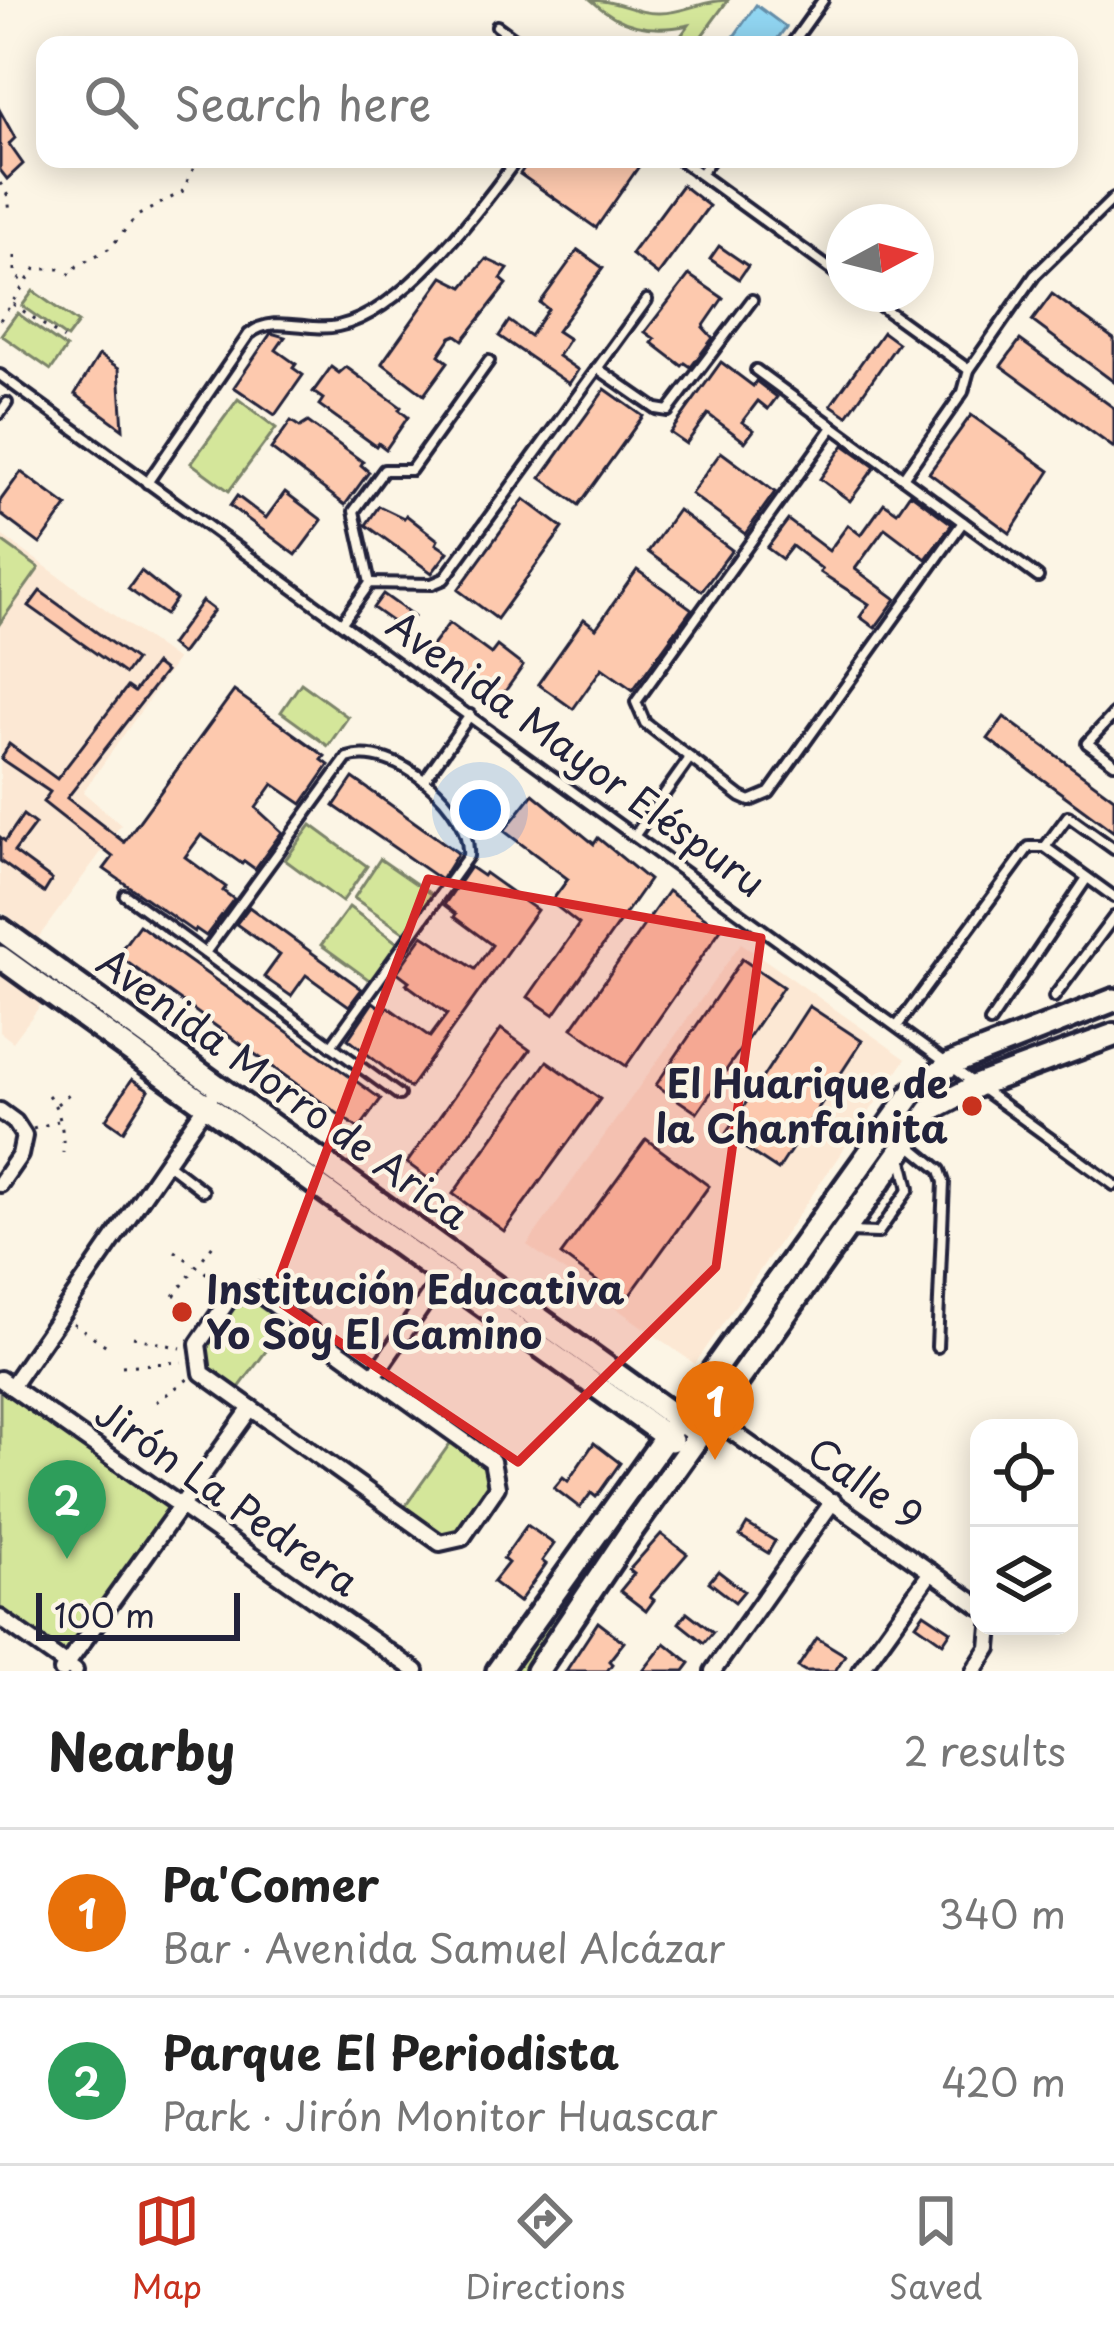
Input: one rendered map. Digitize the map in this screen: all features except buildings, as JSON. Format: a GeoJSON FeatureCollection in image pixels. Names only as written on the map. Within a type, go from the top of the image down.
{"type":"FeatureCollection","features":[{"type":"Feature","properties":{"kind":"main road","name":"Avenida Morro de Arica"},"geometry":{"type":"LineString","coordinates":[[0,929],[218,1086],[670,1427]]}},
{"type":"Feature","properties":{"kind":"main road","name":"Avenida Morro de Arica"},"geometry":{"type":"LineString","coordinates":[[0,957],[442,1277],[670,1427],[700,1434]]}},
{"type":"Feature","properties":{"kind":"main road"},"geometry":{"type":"LineString","coordinates":[[498,1671],[913,1092],[951,1064],[1114,1000]]}},
{"type":"Feature","properties":{"kind":"main road"},"geometry":{"type":"LineString","coordinates":[[537,1671],[930,1110],[978,1085],[1114,1035]]}},
{"type":"Feature","properties":{"kind":"main road"},"geometry":{"type":"LineString","coordinates":[[814,1225],[838,1236]]}},
{"type":"Feature","properties":{"kind":"street"},"geometry":{"type":"LineString","coordinates":[[6,1383],[61,1315],[218,1086]]}},
{"type":"Feature","properties":{"kind":"street"},"geometry":{"type":"LineString","coordinates":[[0,1111],[22,1131],[20,1155],[0,1184]]}},
{"type":"Feature","properties":{"kind":"street"},"geometry":{"type":"LineString","coordinates":[[374,1376],[442,1277]]}},
{"type":"Feature","properties":{"kind":"street"},"geometry":{"type":"LineString","coordinates":[[255,1291],[493,1461],[497,1487],[462,1538],[440,1543],[251,1408],[202,1373],[198,1344],[229,1299],[255,1291]]}},
{"type":"Feature","properties":{"kind":"street","name":"Jirón La Pedrera"},"geometry":{"type":"LineString","coordinates":[[6,1383],[416,1671]]}},
{"type":"Feature","properties":{"kind":"street"},"geometry":{"type":"LineString","coordinates":[[0,1618],[68,1669],[251,1408]]}},
{"type":"Feature","properties":{"kind":"street","name":"Calle 9"},"geometry":{"type":"LineString","coordinates":[[700,1434],[833,1501],[970,1600]]}},
{"type":"Feature","properties":{"kind":"street"},"geometry":{"type":"LineString","coordinates":[[713,1671],[833,1501]]}},
{"type":"Feature","properties":{"kind":"street"},"geometry":{"type":"LineString","coordinates":[[860,1671],[931,1572]]}},
{"type":"Feature","properties":{"kind":"street"},"geometry":{"type":"LineString","coordinates":[[974,1671],[990,1635]]}},
{"type":"Feature","properties":{"kind":"lane"},"geometry":{"type":"LineString","coordinates":[[798,36],[824,0]]}},
{"type":"Feature","properties":{"kind":"lane"},"geometry":{"type":"LineString","coordinates":[[497,26],[511,36]]}},
{"type":"Feature","properties":{"kind":"lane"},"geometry":{"type":"LineString","coordinates":[[147,484],[249,334],[266,324],[332,328],[381,310],[465,224],[510,168]]}},
{"type":"Feature","properties":{"kind":"lane"},"geometry":{"type":"LineString","coordinates":[[692,168],[826,266]]}},
{"type":"Feature","properties":{"kind":"lane"},"geometry":{"type":"LineString","coordinates":[[700,174],[704,168]]}},
{"type":"Feature","properties":{"kind":"lane"},"geometry":{"type":"LineString","coordinates":[[903,478],[963,392],[968,370],[1035,275],[1114,198]]}},
{"type":"Feature","properties":{"kind":"lane"},"geometry":{"type":"LineString","coordinates":[[370,583],[432,584],[444,579],[647,300]]}},
{"type":"Feature","properties":{"kind":"lane"},"geometry":{"type":"LineString","coordinates":[[597,368],[656,409],[668,411],[752,300]]}},
{"type":"Feature","properties":{"kind":"lane"},"geometry":{"type":"LineString","coordinates":[[889,312],[968,370]]}},
{"type":"Feature","properties":{"kind":"lane"},"geometry":{"type":"LineString","coordinates":[[343,621],[370,583],[354,511],[384,470],[412,470],[489,361]]}},
{"type":"Feature","properties":{"kind":"lane"},"geometry":{"type":"LineString","coordinates":[[756,370],[1038,577]]}},
{"type":"Feature","properties":{"kind":"lane","name":"Avenida Mayor Eléspuru"},"geometry":{"type":"LineString","coordinates":[[0,375],[1114,1185]]}},
{"type":"Feature","properties":{"kind":"lane"},"geometry":{"type":"LineString","coordinates":[[0,412],[7,403]]}},
{"type":"Feature","properties":{"kind":"lane"},"geometry":{"type":"LineString","coordinates":[[833,427],[639,694],[638,713],[645,723],[741,797],[761,799],[964,522]]}},
{"type":"Feature","properties":{"kind":"lane"},"geometry":{"type":"LineString","coordinates":[[1114,714],[1088,743],[1114,763]]}},
{"type":"Feature","properties":{"kind":"lane"},"geometry":{"type":"LineString","coordinates":[[426,778],[470,715]]}},
{"type":"Feature","properties":{"kind":"lane"},"geometry":{"type":"LineString","coordinates":[[205,953],[347,758],[366,756],[426,778],[465,833],[467,856],[331,1046]]}},
{"type":"Feature","properties":{"kind":"lane"},"geometry":{"type":"LineString","coordinates":[[635,835],[690,758]]}},
{"type":"Feature","properties":{"kind":"lane"},"geometry":{"type":"LineString","coordinates":[[1045,847],[1068,816],[1114,849]]}},
{"type":"Feature","properties":{"kind":"lane"},"geometry":{"type":"LineString","coordinates":[[898,1025],[1029,848],[1045,847],[1114,897]]}},
{"type":"Feature","properties":{"kind":"lane"},"geometry":{"type":"LineString","coordinates":[[990,1022],[1087,878]]}},
{"type":"Feature","properties":{"kind":"lane"},"geometry":{"type":"LineString","coordinates":[[125,896],[399,1095]]}},
{"type":"Feature","properties":{"kind":"lane"},"geometry":{"type":"LineString","coordinates":[[1054,998],[1114,917]]}},
{"type":"Feature","properties":{"kind":"lane"},"geometry":{"type":"LineString","coordinates":[[838,1236],[878,1233],[909,1189],[902,1145]]}},
{"type":"Feature","properties":{"kind":"lane"},"geometry":{"type":"LineString","coordinates":[[902,1145],[940,1170],[944,1182],[937,1347]]}},
{"type":"Feature","properties":{"kind":"lane"},"geometry":{"type":"LineString","coordinates":[[166,1163],[203,1191]]}},
{"type":"Feature","properties":{"kind":"path"},"geometry":{"type":"LineString","coordinates":[[0,320],[35,269],[58,269],[72,275],[77,266],[110,248],[137,216],[182,192],[194,168]]}},
{"type":"Feature","properties":{"kind":"path"},"geometry":{"type":"LineString","coordinates":[[0,183],[10,213]]}},
{"type":"Feature","properties":{"kind":"path"},"geometry":{"type":"LineString","coordinates":[[15,256],[16,275],[26,283]]}},
{"type":"Feature","properties":{"kind":"path"},"geometry":{"type":"LineString","coordinates":[[12,303],[64,340]]}},
{"type":"Feature","properties":{"kind":"path"},"geometry":{"type":"LineString","coordinates":[[56,1105],[69,1094]]}},
{"type":"Feature","properties":{"kind":"path"},"geometry":{"type":"LineString","coordinates":[[48,1095],[56,1105],[63,1153]]}},
{"type":"Feature","properties":{"kind":"path"},"geometry":{"type":"LineString","coordinates":[[22,1131],[60,1121]]}},
{"type":"Feature","properties":{"kind":"path"},"geometry":{"type":"LineString","coordinates":[[174,1296],[213,1245]]}},
{"type":"Feature","properties":{"kind":"path"},"geometry":{"type":"LineString","coordinates":[[175,1252],[224,1286]]}},
{"type":"Feature","properties":{"kind":"path"},"geometry":{"type":"LineString","coordinates":[[61,1315],[112,1349]]}},
{"type":"Feature","properties":{"kind":"path"},"geometry":{"type":"LineString","coordinates":[[133,1337],[181,1348]]}},
{"type":"Feature","properties":{"kind":"path"},"geometry":{"type":"LineString","coordinates":[[122,1366],[182,1362]]}},
{"type":"Feature","properties":{"kind":"path"},"geometry":{"type":"LineString","coordinates":[[156,1402],[189,1378]]}},
{"type":"Feature","properties":{"kind":"highlighted area"},"geometry":{"type":"Polygon","coordinates":[[[428,879],[761,938],[716,1267],[518,1462],[272,1297],[428,879]]]}},
{"type":"Feature","properties":{"kind":"shaded area"},"geometry":{"type":"Polygon","coordinates":[[[0,534],[177,660],[83,792],[121,825],[38,938],[0,910],[0,534]]]}},
{"type":"Feature","properties":{"kind":"shaded area"},"geometry":{"type":"Polygon","coordinates":[[[741,943],[906,1059],[695,1364],[527,1245],[741,943]]]}},
{"type":"Feature","properties":{"kind":"shaded area"},"geometry":{"type":"Polygon","coordinates":[[[0,971],[42,1003],[13,1042],[0,1032],[0,971]]]}},
{"type":"Feature","properties":{"kind":"green space"},"geometry":{"type":"Polygon","coordinates":[[[591,0],[660,13],[728,0],[702,36],[681,36],[689,25],[636,26],[591,0]]]}},
{"type":"Feature","properties":{"kind":"green space"},"geometry":{"type":"Polygon","coordinates":[[[33,291],[78,323],[67,338],[22,306],[33,291]]]}},
{"type":"Feature","properties":{"kind":"green space"},"geometry":{"type":"Polygon","coordinates":[[[17,313],[66,348],[51,370],[1,335],[17,313]]]}},
{"type":"Feature","properties":{"kind":"green space"},"geometry":{"type":"Polygon","coordinates":[[[238,399],[276,428],[229,491],[191,463],[238,399]]]}},
{"type":"Feature","properties":{"kind":"green space"},"geometry":{"type":"Polygon","coordinates":[[[0,540],[39,568],[0,623],[0,540]]]}},
{"type":"Feature","properties":{"kind":"green space"},"geometry":{"type":"Polygon","coordinates":[[[301,683],[348,717],[328,746],[281,712],[301,683]]]}},
{"type":"Feature","properties":{"kind":"green space"},"geometry":{"type":"Polygon","coordinates":[[[311,825],[367,866],[342,902],[285,860],[311,825]]]}},
{"type":"Feature","properties":{"kind":"green space"},"geometry":{"type":"Polygon","coordinates":[[[380,859],[435,897],[409,936],[354,898],[380,859]]]}},
{"type":"Feature","properties":{"kind":"green space"},"geometry":{"type":"Polygon","coordinates":[[[349,907],[399,944],[372,982],[321,945],[349,907]]]}},
{"type":"Feature","properties":{"kind":"green space"},"geometry":{"type":"Polygon","coordinates":[[[253,1295],[288,1321],[236,1392],[205,1371],[201,1341],[226,1307],[253,1295]]]}},
{"type":"Feature","properties":{"kind":"green space"},"geometry":{"type":"Polygon","coordinates":[[[0,1384],[170,1506],[66,1653],[0,1611],[0,1384]]]}},
{"type":"Feature","properties":{"kind":"green space"},"geometry":{"type":"Polygon","coordinates":[[[454,1438],[489,1466],[492,1485],[459,1534],[443,1538],[404,1508],[454,1438]]]}},
{"type":"Feature","properties":{"kind":"green space"},"geometry":{"type":"Polygon","coordinates":[[[661,1457],[667,1460],[524,1671],[508,1671],[661,1457]]]}},
{"type":"Feature","properties":{"kind":"water"},"geometry":{"type":"Polygon","coordinates":[[[756,5],[786,27],[780,36],[734,36],[756,5]]]}},
{"type":"Feature","properties":{"kind":"place","name":"El Huarique de la Chanfainita"},"geometry":{"type":"Point","coordinates":[972,1106]}},
{"type":"Feature","properties":{"kind":"place","name":"Institución Educativa Yo Soy El Camino"},"geometry":{"type":"Point","coordinates":[182,1312]}},
{"type":"Feature","properties":{"kind":"place","name":"Pa'Comer"},"geometry":{"type":"Point","coordinates":[715,1460]}},
{"type":"Feature","properties":{"kind":"place","name":"Parque El Periodista"},"geometry":{"type":"Point","coordinates":[67,1559]}}]}
